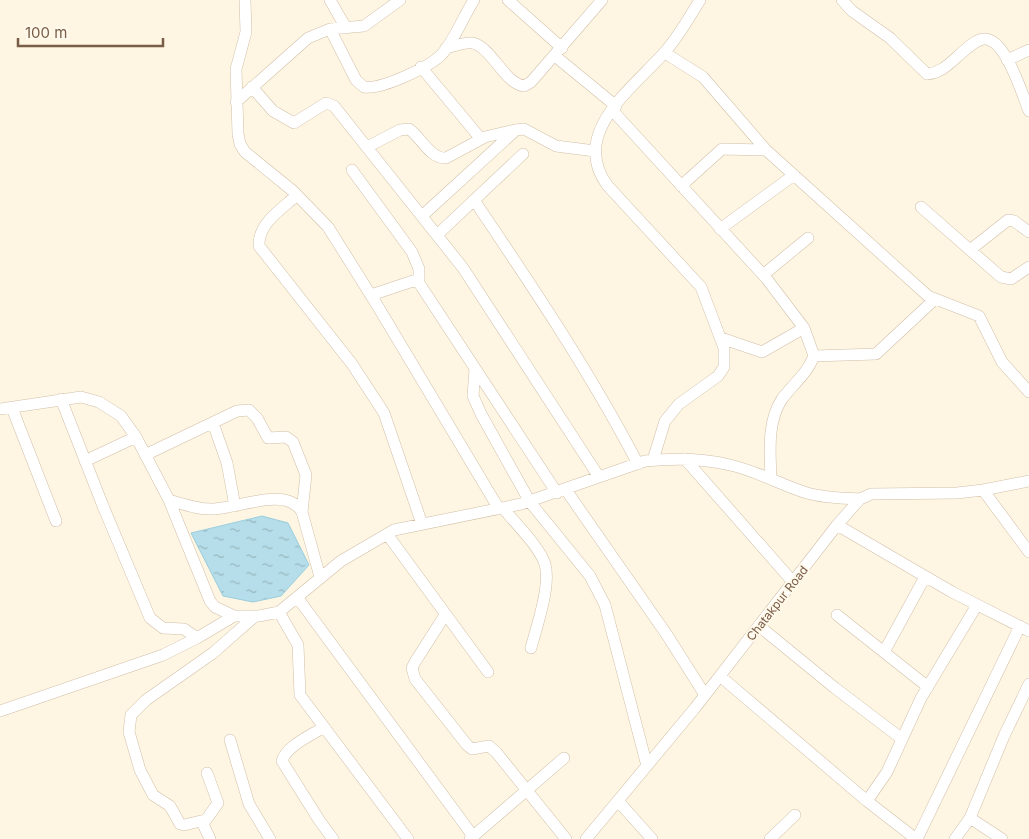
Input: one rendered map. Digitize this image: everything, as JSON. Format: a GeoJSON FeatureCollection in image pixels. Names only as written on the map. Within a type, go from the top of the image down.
{"type":"FeatureCollection","features":[{"type":"Feature","properties":{"kind":"street"},"geometry":{"type":"LineString","coordinates":[[245,0],[246,32],[237,58],[236,102],[240,144],[245,152],[298,195],[328,227],[501,508],[544,563],[546,573],[542,604],[531,648]]}},
{"type":"Feature","properties":{"kind":"street"},"geometry":{"type":"LineString","coordinates":[[330,0],[346,28]]}},
{"type":"Feature","properties":{"kind":"street"},"geometry":{"type":"LineString","coordinates":[[236,102],[308,38],[330,29],[364,26],[400,0]]}},
{"type":"Feature","properties":{"kind":"street"},"geometry":{"type":"LineString","coordinates":[[330,29],[353,74],[364,87],[377,87],[438,58],[446,48],[474,0]]}},
{"type":"Feature","properties":{"kind":"street"},"geometry":{"type":"LineString","coordinates":[[508,0],[614,108],[681,186],[762,275],[804,328],[814,356],[807,372],[783,398],[773,419],[770,450],[772,479]]}},
{"type":"Feature","properties":{"kind":"street"},"geometry":{"type":"LineString","coordinates":[[446,48],[465,44],[477,45],[514,82],[524,86],[531,82],[602,0]]}},
{"type":"Feature","properties":{"kind":"street"},"geometry":{"type":"LineString","coordinates":[[653,460],[660,432],[672,411],[679,404],[709,384],[724,367],[726,360],[721,338],[700,287],[607,185],[598,172],[595,151],[602,124],[614,108],[665,53],[700,0]]}},
{"type":"Feature","properties":{"kind":"street"},"geometry":{"type":"LineString","coordinates":[[842,0],[852,11],[890,38],[927,74],[940,71],[969,47],[983,39],[997,44],[1008,60],[1029,111]]}},
{"type":"Feature","properties":{"kind":"street"},"geometry":{"type":"LineString","coordinates":[[1008,60],[1029,50]]}},
{"type":"Feature","properties":{"kind":"street"},"geometry":{"type":"LineString","coordinates":[[665,53],[702,77],[766,150],[906,276],[935,299],[960,307],[979,316],[1002,362],[1029,392]]}},
{"type":"Feature","properties":{"kind":"street"},"geometry":{"type":"LineString","coordinates":[[421,67],[481,139]]}},
{"type":"Feature","properties":{"kind":"street"},"geometry":{"type":"LineString","coordinates":[[252,87],[273,111],[294,123],[330,103],[463,268],[599,478]]}},
{"type":"Feature","properties":{"kind":"street"},"geometry":{"type":"LineString","coordinates":[[367,147],[400,130],[409,129],[434,154],[441,158],[446,158],[493,134],[524,129],[556,146],[595,151]]}},
{"type":"Feature","properties":{"kind":"street"},"geometry":{"type":"LineString","coordinates":[[422,216],[516,130]]}},
{"type":"Feature","properties":{"kind":"street"},"geometry":{"type":"LineString","coordinates":[[681,186],[722,149],[766,150]]}},
{"type":"Feature","properties":{"kind":"street"},"geometry":{"type":"LineString","coordinates":[[436,235],[523,154]]}},
{"type":"Feature","properties":{"kind":"street"},"geometry":{"type":"LineString","coordinates":[[352,170],[412,252],[419,269],[419,283],[475,369],[561,491],[667,635],[705,695]]}},
{"type":"Feature","properties":{"kind":"street"},"geometry":{"type":"LineString","coordinates":[[720,229],[794,175]]}},
{"type":"Feature","properties":{"kind":"street"},"geometry":{"type":"LineString","coordinates":[[298,195],[262,229],[258,236],[259,246],[352,364],[376,398],[384,413],[422,524]]}},
{"type":"Feature","properties":{"kind":"street"},"geometry":{"type":"LineString","coordinates":[[474,200],[566,337],[610,411],[638,464]]}},
{"type":"Feature","properties":{"kind":"street"},"geometry":{"type":"LineString","coordinates":[[921,207],[1006,279],[1011,279],[1029,267]]}},
{"type":"Feature","properties":{"kind":"street"},"geometry":{"type":"LineString","coordinates":[[970,250],[1008,220],[1014,221],[1029,232]]}},
{"type":"Feature","properties":{"kind":"street"},"geometry":{"type":"LineString","coordinates":[[762,275],[808,238]]}},
{"type":"Feature","properties":{"kind":"street"},"geometry":{"type":"LineString","coordinates":[[371,295],[413,281],[419,283]]}},
{"type":"Feature","properties":{"kind":"street"},"geometry":{"type":"LineString","coordinates":[[814,356],[876,354],[935,299]]}},
{"type":"Feature","properties":{"kind":"street"},"geometry":{"type":"LineString","coordinates":[[721,338],[762,352],[804,328]]}},
{"type":"Feature","properties":{"kind":"street"},"geometry":{"type":"LineString","coordinates":[[475,369],[473,396],[530,502],[590,576],[609,614],[647,766]]}},
{"type":"Feature","properties":{"kind":"street"},"geometry":{"type":"LineString","coordinates":[[0,409],[81,397],[105,405],[121,416],[136,437],[168,500],[210,601],[215,607],[234,616],[254,617],[279,612],[341,561],[402,527],[530,502],[653,460],[685,459],[729,465],[772,479],[806,493],[829,498],[860,499],[871,494],[983,490],[1029,481]]}},
{"type":"Feature","properties":{"kind":"street"},"geometry":{"type":"LineString","coordinates":[[61,399],[150,618],[163,628],[184,629],[197,638]]}},
{"type":"Feature","properties":{"kind":"street"},"geometry":{"type":"LineString","coordinates":[[12,408],[56,521]]}},
{"type":"Feature","properties":{"kind":"street"},"geometry":{"type":"LineString","coordinates":[[145,455],[237,411],[249,410],[257,418],[268,438],[290,438],[306,475],[302,512]]}},
{"type":"Feature","properties":{"kind":"street"},"geometry":{"type":"LineString","coordinates":[[213,422],[228,463],[235,506]]}},
{"type":"Feature","properties":{"kind":"street"},"geometry":{"type":"LineString","coordinates":[[85,461],[136,437]]}},
{"type":"Feature","properties":{"kind":"street"},"geometry":{"type":"LineString","coordinates":[[685,459],[793,582]]}},
{"type":"Feature","properties":{"kind":"street"},"geometry":{"type":"LineString","coordinates":[[983,490],[1029,552]]}},
{"type":"Feature","properties":{"kind":"street"},"geometry":{"type":"LineString","coordinates":[[168,500],[206,509],[282,499],[296,504],[302,512],[320,577]]}},
{"type":"Feature","properties":{"kind":"street","name":"Chatakpur Road"},"geometry":{"type":"LineString","coordinates":[[586,839],[705,695],[860,499]]}},
{"type":"Feature","properties":{"kind":"street"},"geometry":{"type":"LineString","coordinates":[[720,676],[867,801],[916,839],[1024,629],[925,577],[838,525]]}},
{"type":"Feature","properties":{"kind":"street"},"geometry":{"type":"LineString","coordinates":[[387,534],[488,672]]}},
{"type":"Feature","properties":{"kind":"street"},"geometry":{"type":"LineString","coordinates":[[884,652],[925,577]]}},
{"type":"Feature","properties":{"kind":"street"},"geometry":{"type":"LineString","coordinates":[[297,597],[471,838],[564,758]]}},
{"type":"Feature","properties":{"kind":"street"},"geometry":{"type":"LineString","coordinates":[[867,801],[887,772],[928,687],[977,605]]}},
{"type":"Feature","properties":{"kind":"street"},"geometry":{"type":"LineString","coordinates":[[279,612],[298,645],[300,695],[408,839]]}},
{"type":"Feature","properties":{"kind":"street"},"geometry":{"type":"LineString","coordinates":[[445,615],[412,668],[415,678],[466,745],[472,749],[489,746],[493,749],[566,839]]}},
{"type":"Feature","properties":{"kind":"street"},"geometry":{"type":"LineString","coordinates":[[837,615],[928,687]]}},
{"type":"Feature","properties":{"kind":"street"},"geometry":{"type":"LineString","coordinates":[[0,711],[163,655],[234,616]]}},
{"type":"Feature","properties":{"kind":"street"},"geometry":{"type":"LineString","coordinates":[[205,820],[184,825],[180,824],[170,806],[154,794],[140,770],[132,743],[129,732],[131,716],[146,700],[213,652],[254,617]]}},
{"type":"Feature","properties":{"kind":"street"},"geometry":{"type":"LineString","coordinates":[[759,626],[835,688],[902,739]]}},
{"type":"Feature","properties":{"kind":"street"},"geometry":{"type":"LineString","coordinates":[[955,839],[970,818],[1000,744],[1029,684]]}},
{"type":"Feature","properties":{"kind":"street"},"geometry":{"type":"LineString","coordinates":[[324,727],[289,750],[284,755],[282,761],[285,769],[333,839]]}},
{"type":"Feature","properties":{"kind":"street"},"geometry":{"type":"LineString","coordinates":[[230,740],[249,804],[270,839]]}},
{"type":"Feature","properties":{"kind":"street"},"geometry":{"type":"LineString","coordinates":[[207,773],[218,803],[203,824],[210,839]]}},
{"type":"Feature","properties":{"kind":"street"},"geometry":{"type":"LineString","coordinates":[[618,800],[652,839]]}},
{"type":"Feature","properties":{"kind":"street"},"geometry":{"type":"LineString","coordinates":[[770,839],[795,815]]}},
{"type":"Feature","properties":{"kind":"street"},"geometry":{"type":"LineString","coordinates":[[970,818],[1002,839]]}},
{"type":"Feature","properties":{"kind":"water"},"geometry":{"type":"Polygon","coordinates":[[[262,516],[288,523],[309,565],[281,596],[253,602],[223,596],[191,533],[262,516]]]}}]}
